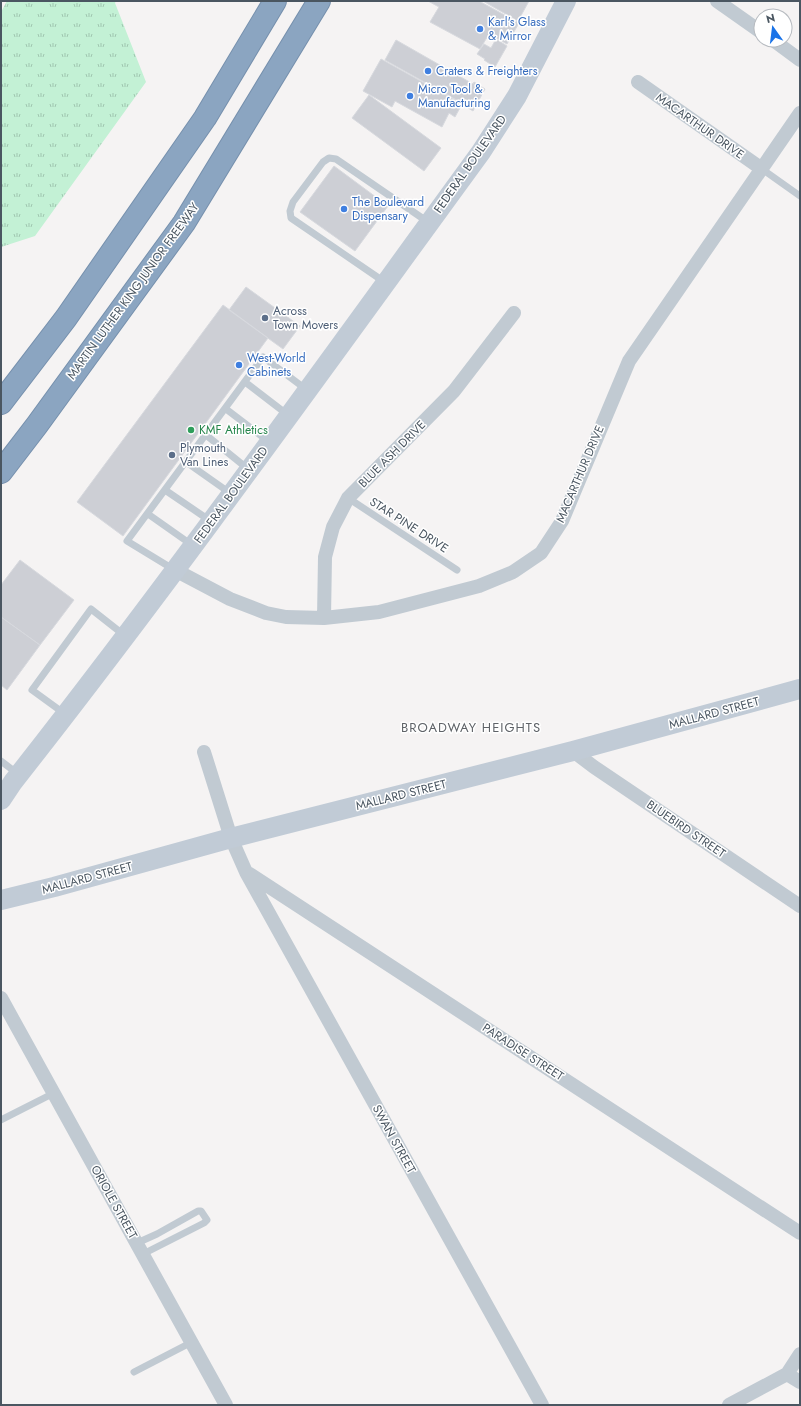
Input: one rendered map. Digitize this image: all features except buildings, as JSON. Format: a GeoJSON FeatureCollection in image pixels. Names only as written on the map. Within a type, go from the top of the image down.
{"type":"FeatureCollection","features":[{"type":"Feature","properties":{"kind":"highway"},"geometry":{"type":"LineString","coordinates":[[1,404],[66,318],[200,124],[275,1]]}},
{"type":"Feature","properties":{"kind":"highway","name":"MARTIN LUTHER KING JUNIOR FREEWAY"},"geometry":{"type":"LineString","coordinates":[[1,472],[184,224],[319,1]]}},
{"type":"Feature","properties":{"kind":"main road","name":"FEDERAL BOULEVARD"},"geometry":{"type":"LineString","coordinates":[[1,800],[18,774],[126,636],[232,495],[481,152],[517,96],[566,1]]}},
{"type":"Feature","properties":{"kind":"main road","name":"MALLARD STREET"},"geometry":{"type":"LineString","coordinates":[[1,900],[54,887],[231,838],[573,751],[800,689]]}},
{"type":"Feature","properties":{"kind":"street"},"geometry":{"type":"LineString","coordinates":[[717,1],[753,26]]}},
{"type":"Feature","properties":{"kind":"street"},"geometry":{"type":"LineString","coordinates":[[784,48],[800,60]]}},
{"type":"Feature","properties":{"kind":"street","name":"MACARTHUR DRIVE"},"geometry":{"type":"LineString","coordinates":[[638,82],[762,169]]}},
{"type":"Feature","properties":{"kind":"street","name":"MACARTHUR DRIVE"},"geometry":{"type":"LineString","coordinates":[[175,570],[230,599],[266,613],[286,617],[324,618],[379,612],[479,586],[513,572],[541,553],[562,521],[629,362],[800,113]]}},
{"type":"Feature","properties":{"kind":"street","name":"BLUE ASH DRIVE"},"geometry":{"type":"LineString","coordinates":[[324,618],[325,557],[332,527],[348,498],[454,391],[514,313]]}},
{"type":"Feature","properties":{"kind":"street","name":"BLUEBIRD STREET"},"geometry":{"type":"LineString","coordinates":[[573,751],[594,767],[800,906]]}},
{"type":"Feature","properties":{"kind":"street","name":"SWAN STREET"},"geometry":{"type":"LineString","coordinates":[[204,752],[231,838],[246,872],[542,1405]]}},
{"type":"Feature","properties":{"kind":"street","name":"PARADISE STREET"},"geometry":{"type":"LineString","coordinates":[[246,872],[800,1233]]}},
{"type":"Feature","properties":{"kind":"street","name":"ORIOLE STREET"},"geometry":{"type":"LineString","coordinates":[[1,998],[226,1405]]}},
{"type":"Feature","properties":{"kind":"street"},"geometry":{"type":"LineString","coordinates":[[728,1405],[787,1374],[800,1354]]}},
{"type":"Feature","properties":{"kind":"street"},"geometry":{"type":"LineString","coordinates":[[787,1374],[800,1382]]}},
{"type":"Feature","properties":{"kind":"lane"},"geometry":{"type":"LineString","coordinates":[[386,283],[291,218],[290,211],[293,202],[323,162],[329,158],[336,159],[429,223]]}},
{"type":"Feature","properties":{"kind":"lane"},"geometry":{"type":"LineString","coordinates":[[762,169],[800,196]]}},
{"type":"Feature","properties":{"kind":"lane"},"geometry":{"type":"LineString","coordinates":[[175,570],[127,541],[264,357],[307,390]]}},
{"type":"Feature","properties":{"kind":"lane"},"geometry":{"type":"LineString","coordinates":[[245,382],[289,416]]}},
{"type":"Feature","properties":{"kind":"lane"},"geometry":{"type":"LineString","coordinates":[[226,408],[270,442]]}},
{"type":"Feature","properties":{"kind":"lane"},"geometry":{"type":"LineString","coordinates":[[206,435],[250,470]]}},
{"type":"Feature","properties":{"kind":"lane"},"geometry":{"type":"LineString","coordinates":[[186,462],[232,495]]}},
{"type":"Feature","properties":{"kind":"lane"},"geometry":{"type":"LineString","coordinates":[[166,490],[211,522]]}},
{"type":"Feature","properties":{"kind":"lane","name":"STAR PINE DRIVE"},"geometry":{"type":"LineString","coordinates":[[348,498],[457,570]]}},
{"type":"Feature","properties":{"kind":"lane"},"geometry":{"type":"LineString","coordinates":[[148,514],[193,546]]}},
{"type":"Feature","properties":{"kind":"lane"},"geometry":{"type":"LineString","coordinates":[[65,714],[32,690],[91,609],[126,636]]}},
{"type":"Feature","properties":{"kind":"lane"},"geometry":{"type":"LineString","coordinates":[[1,761],[18,774]]}},
{"type":"Feature","properties":{"kind":"lane"},"geometry":{"type":"LineString","coordinates":[[1,1120],[54,1093]]}},
{"type":"Feature","properties":{"kind":"lane"},"geometry":{"type":"LineString","coordinates":[[201,1210],[207,1220],[204,1223],[140,1249],[157,1234],[198,1211],[201,1210]]}},
{"type":"Feature","properties":{"kind":"lane"},"geometry":{"type":"LineString","coordinates":[[134,1372],[192,1342]]}},
{"type":"Feature","properties":{"kind":"green space"},"geometry":{"type":"Polygon","coordinates":[[[7,1],[116,1],[115,3],[146,82],[35,236],[1,247],[1,12],[7,1]]]}},
{"type":"Feature","properties":{"kind":"place","name":"Karl's Glass & Mirror"},"geometry":{"type":"Point","coordinates":[480,29]}},
{"type":"Feature","properties":{"kind":"place","name":"Craters & Freighters"},"geometry":{"type":"Point","coordinates":[428,71]}},
{"type":"Feature","properties":{"kind":"place","name":"Micro Tool & Manufacturing"},"geometry":{"type":"Point","coordinates":[410,96]}},
{"type":"Feature","properties":{"kind":"place","name":"The Boulevard Dispensary"},"geometry":{"type":"Point","coordinates":[344,209]}},
{"type":"Feature","properties":{"kind":"place","name":"Across Town Movers"},"geometry":{"type":"Point","coordinates":[265,318]}},
{"type":"Feature","properties":{"kind":"place","name":"West-World Cabinets"},"geometry":{"type":"Point","coordinates":[239,365]}},
{"type":"Feature","properties":{"kind":"place","name":"KMF Athletics"},"geometry":{"type":"Point","coordinates":[191,430]}},
{"type":"Feature","properties":{"kind":"place","name":"Plymouth Van Lines"},"geometry":{"type":"Point","coordinates":[172,455]}},
{"type":"Feature","properties":{"kind":"district","name":"BROADWAY HEIGHTS"},"geometry":{"type":"Point","coordinates":[471,727]}}]}
